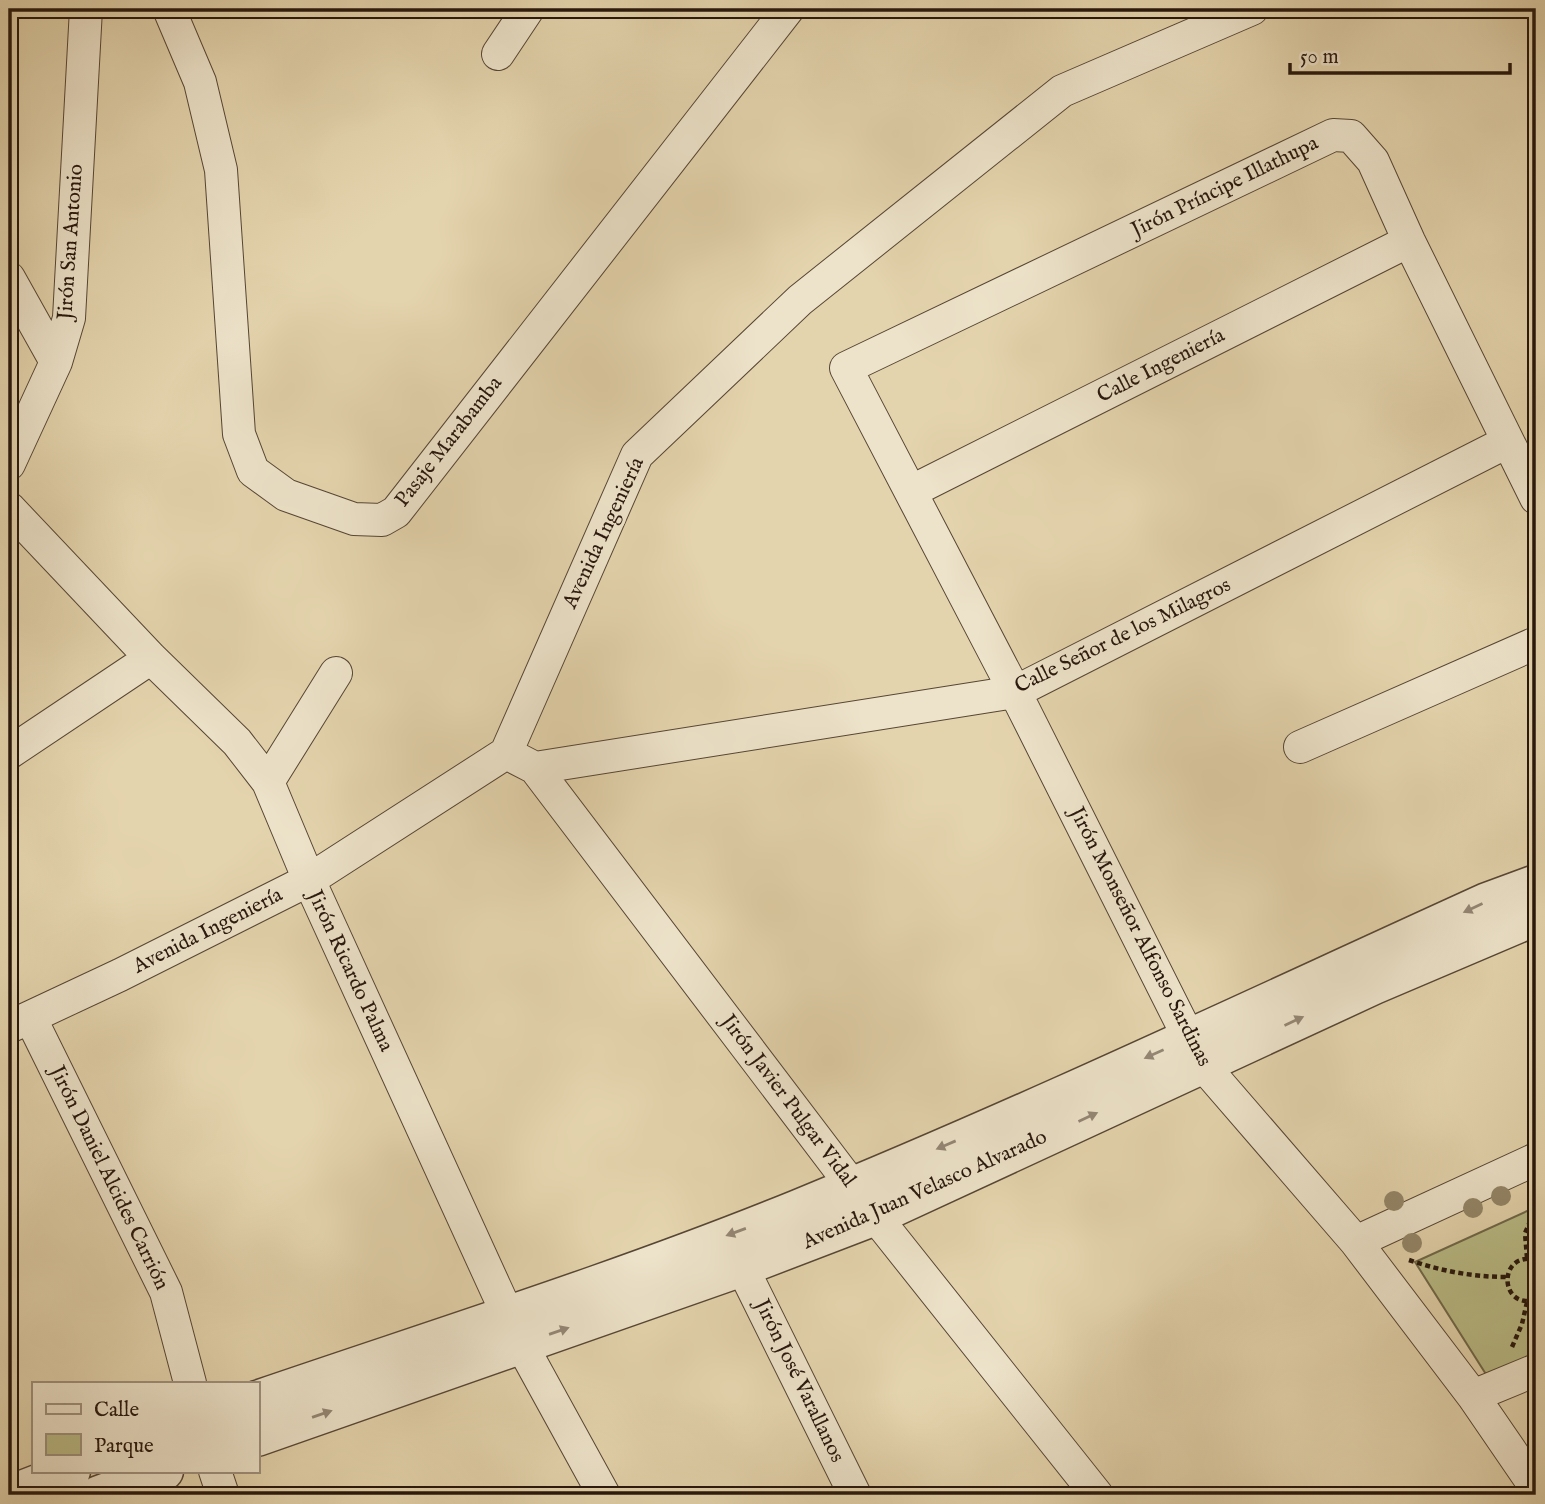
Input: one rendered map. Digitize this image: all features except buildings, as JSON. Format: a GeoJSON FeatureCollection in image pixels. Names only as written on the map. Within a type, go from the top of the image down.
{"type":"FeatureCollection","features":[{"type":"Feature","properties":{"kind":"street","name":"Jirón San Antonio"},"geometry":{"type":"LineString","coordinates":[[9,464],[56,362],[69,318],[86,9]]}},
{"type":"Feature","properties":{"kind":"street","name":"Pasaje Marabamba"},"geometry":{"type":"LineString","coordinates":[[169,9],[200,82],[221,170],[239,434],[253,471],[286,495],[354,519],[382,520],[396,512],[788,9]]}},
{"type":"Feature","properties":{"kind":"street"},"geometry":{"type":"LineString","coordinates":[[498,54],[528,9]]}},
{"type":"Feature","properties":{"kind":"street","name":"Avenida Ingeniería"},"geometry":{"type":"LineString","coordinates":[[20,1022],[309,880],[506,753],[637,455],[800,300],[1062,91],[1252,9]]}},
{"type":"Feature","properties":{"kind":"street","name":"Jirón Príncipe Illathupa"},"geometry":{"type":"LineString","coordinates":[[846,368],[1333,135],[1351,136],[1373,161],[1409,241],[1536,498]]}},
{"type":"Feature","properties":{"kind":"street","name":"Calle Ingeniería"},"geometry":{"type":"LineString","coordinates":[[912,491],[1409,241]]}},
{"type":"Feature","properties":{"kind":"street"},"geometry":{"type":"LineString","coordinates":[[9,278],[56,362]]}},
{"type":"Feature","properties":{"kind":"street","name":"Jirón Monseñor Alfonso Sardinas"},"geometry":{"type":"LineString","coordinates":[[846,368],[1015,692],[1195,1051],[1356,1242],[1473,1395],[1536,1488]]}},
{"type":"Feature","properties":{"kind":"street","name":"Calle Señor de los Milagros"},"geometry":{"type":"LineString","coordinates":[[535,768],[1015,692],[1507,442]]}},
{"type":"Feature","properties":{"kind":"street","name":"Jirón Ricardo Palma"},"geometry":{"type":"LineString","coordinates":[[9,508],[151,657],[237,742],[268,782],[309,880],[514,1329],[604,1495]]}},
{"type":"Feature","properties":{"kind":"street"},"geometry":{"type":"LineString","coordinates":[[1300,747],[1536,643]]}},
{"type":"Feature","properties":{"kind":"street"},"geometry":{"type":"LineString","coordinates":[[9,753],[151,657]]}},
{"type":"Feature","properties":{"kind":"street"},"geometry":{"type":"LineString","coordinates":[[268,782],[335,673]]}},
{"type":"Feature","properties":{"kind":"street"},"geometry":{"type":"LineString","coordinates":[[506,753],[535,768]]}},
{"type":"Feature","properties":{"kind":"street","name":"Jirón Javier Pulgar Vidal"},"geometry":{"type":"LineString","coordinates":[[535,768],[875,1216],[1097,1495]]}},
{"type":"Feature","properties":{"kind":"street","name":"Avenida Juan Velasco Alvarado"},"geometry":{"type":"LineString","coordinates":[[259,1399],[742,1267],[875,1216],[1487,902],[1536,884]]}},
{"type":"Feature","properties":{"kind":"street","name":"Avenida Juan Velasco Alvarado"},"geometry":{"type":"LineString","coordinates":[[259,1436],[514,1329],[591,1286],[796,1210],[1195,1051],[1374,985],[1536,915]]}},
{"type":"Feature","properties":{"kind":"street","name":"Jirón Daniel Alcides Carrión"},"geometry":{"type":"LineString","coordinates":[[20,1022],[166,1292],[190,1382]]}},
{"type":"Feature","properties":{"kind":"street"},"geometry":{"type":"LineString","coordinates":[[1356,1242],[1536,1159]]}},
{"type":"Feature","properties":{"kind":"street","name":"Jirón José Varallanos"},"geometry":{"type":"LineString","coordinates":[[742,1267],[855,1495]]}},
{"type":"Feature","properties":{"kind":"street"},"geometry":{"type":"LineString","coordinates":[[1473,1395],[1536,1370]]}},
{"type":"Feature","properties":{"kind":"street"},"geometry":{"type":"LineString","coordinates":[[12,1484],[66,1472]]}},
{"type":"Feature","properties":{"kind":"street"},"geometry":{"type":"LineString","coordinates":[[99,1495],[161,1472]]}},
{"type":"Feature","properties":{"kind":"street"},"geometry":{"type":"LineString","coordinates":[[215,1472],[223,1495]]}},
{"type":"Feature","properties":{"kind":"path"},"geometry":{"type":"LineString","coordinates":[[1527,1258],[1525,1233],[1536,1208]]}},
{"type":"Feature","properties":{"kind":"path"},"geometry":{"type":"LineString","coordinates":[[1356,1242],[1433,1268],[1474,1277],[1507,1277]]}},
{"type":"Feature","properties":{"kind":"path"},"geometry":{"type":"LineString","coordinates":[[1536,1260],[1527,1258],[1513,1264],[1507,1277],[1514,1297],[1527,1302],[1536,1300]]}},
{"type":"Feature","properties":{"kind":"green space"},"geometry":{"type":"Polygon","coordinates":[[[1536,1207],[1536,1360],[1489,1379],[1415,1262],[1536,1207]]]}}]}
